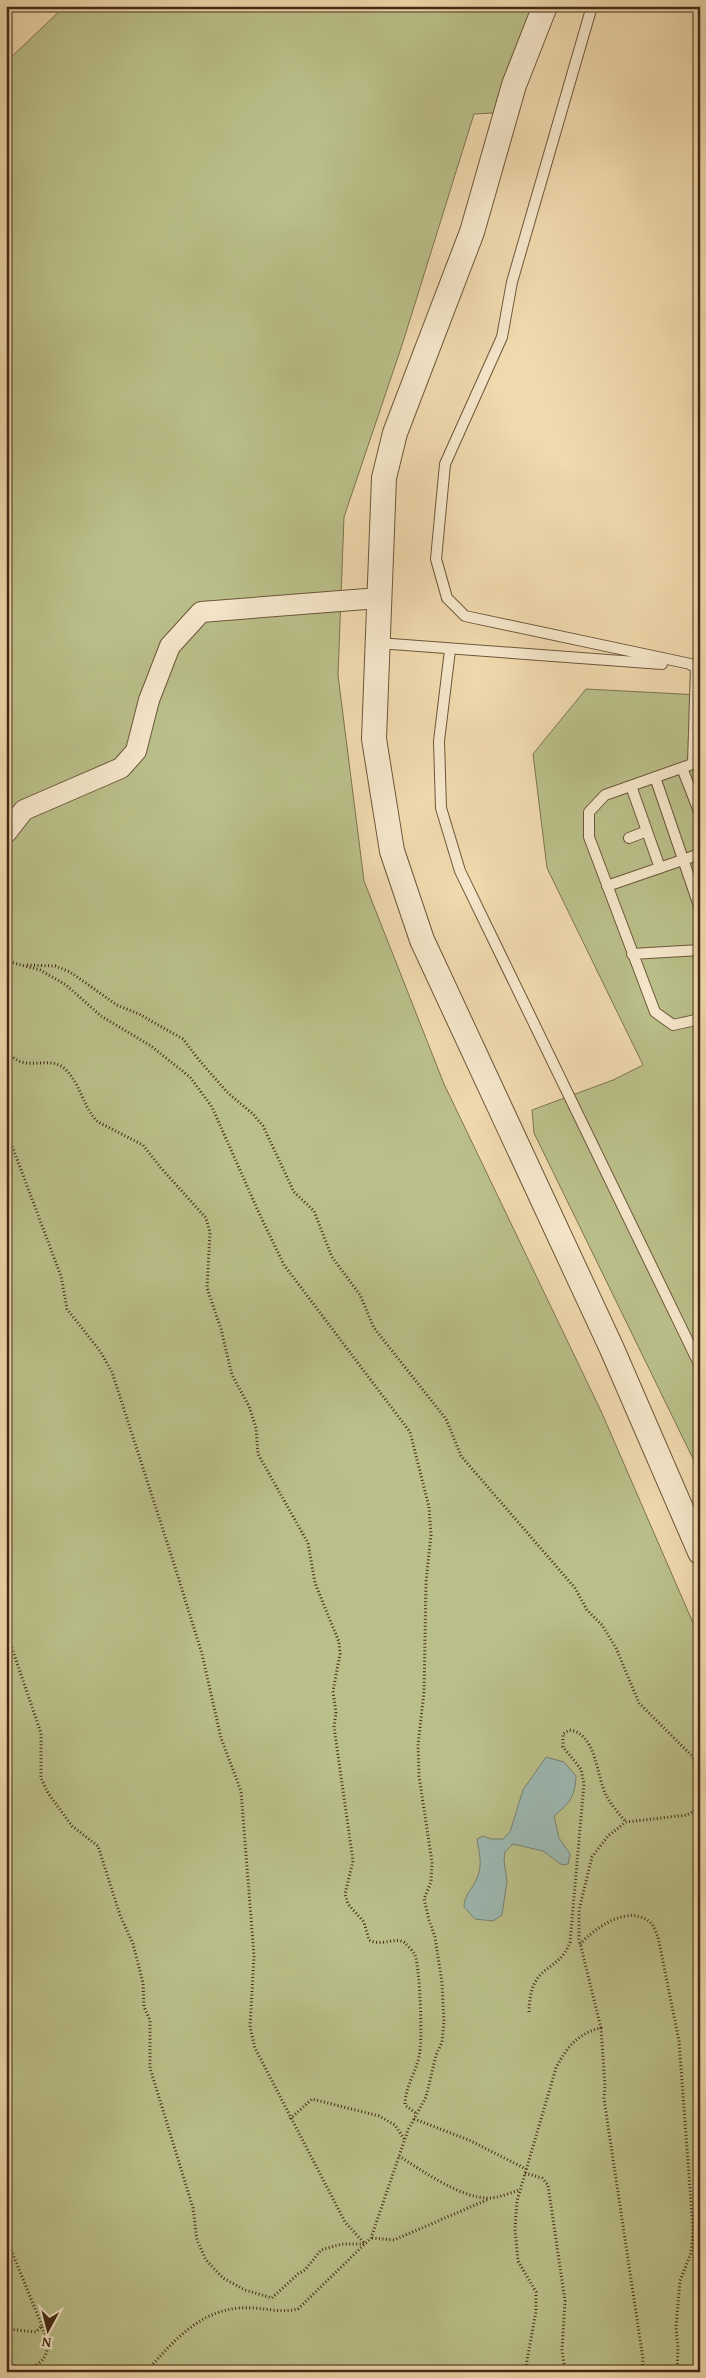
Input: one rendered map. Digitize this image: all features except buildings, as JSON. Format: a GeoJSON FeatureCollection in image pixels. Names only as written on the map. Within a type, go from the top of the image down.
{"type":"FeatureCollection","features":[{"type":"Feature","properties":{"kind":"street"},"geometry":{"type":"LineString","coordinates":[[545,6],[514,85],[472,232],[395,433],[384,478],[374,739],[392,851],[422,940],[612,1350],[700,1552]]}},
{"type":"Feature","properties":{"kind":"street"},"geometry":{"type":"LineString","coordinates":[[6,833],[24,810],[121,768],[136,751],[149,700],[170,646],[201,612],[379,598]]}},
{"type":"Feature","properties":{"kind":"lane"},"geometry":{"type":"LineString","coordinates":[[592,6],[512,282],[502,337],[445,464],[436,559],[447,598],[465,616],[698,666]]}},
{"type":"Feature","properties":{"kind":"lane"},"geometry":{"type":"LineString","coordinates":[[378,644],[698,666]]}},
{"type":"Feature","properties":{"kind":"lane"},"geometry":{"type":"LineString","coordinates":[[450,650],[439,741],[441,808],[460,871],[700,1366]]}},
{"type":"Feature","properties":{"kind":"lane"},"geometry":{"type":"LineString","coordinates":[[698,666],[696,762],[605,795],[589,812],[589,837],[655,1012],[673,1025],[700,1019]]}},
{"type":"Feature","properties":{"kind":"lane"},"geometry":{"type":"LineString","coordinates":[[682,768],[700,814]]}},
{"type":"Feature","properties":{"kind":"lane"},"geometry":{"type":"LineString","coordinates":[[655,777],[699,905]]}},
{"type":"Feature","properties":{"kind":"lane"},"geometry":{"type":"LineString","coordinates":[[631,786],[660,868]]}},
{"type":"Feature","properties":{"kind":"lane"},"geometry":{"type":"LineString","coordinates":[[629,838],[647,831]]}},
{"type":"Feature","properties":{"kind":"lane"},"geometry":{"type":"LineString","coordinates":[[607,886],[700,854]]}},
{"type":"Feature","properties":{"kind":"lane"},"geometry":{"type":"LineString","coordinates":[[632,954],[700,950]]}},
{"type":"Feature","properties":{"kind":"path"},"geometry":{"type":"LineString","coordinates":[[6,961],[40,970],[66,985],[101,1016],[151,1046],[190,1077],[212,1107],[258,1213],[284,1265],[410,1432],[429,1507],[431,1535],[426,1582],[424,1692],[418,1745],[420,1776],[432,1862],[430,1882],[424,1900],[435,1937],[444,2022],[442,2042],[436,2055],[426,2096],[405,2140],[371,2238],[365,2244],[298,2309],[284,2312],[241,2307],[214,2313],[179,2335],[146,2372]]}},
{"type":"Feature","properties":{"kind":"path"},"geometry":{"type":"LineString","coordinates":[[23,965],[55,966],[70,972],[117,1005],[139,1014],[183,1040],[198,1060],[263,1126],[294,1192],[314,1212],[332,1257],[360,1295],[374,1328],[446,1419],[461,1456],[575,1588],[587,1610],[602,1625],[616,1648],[639,1703],[693,1757],[700,1781]]}},
{"type":"Feature","properties":{"kind":"path"},"geometry":{"type":"LineString","coordinates":[[6,1050],[12,1058],[26,1065],[52,1063],[65,1068],[76,1084],[92,1116],[98,1122],[143,1145],[206,1218],[210,1232],[207,1288],[222,1329],[232,1375],[250,1406],[256,1428],[258,1454],[308,1543],[315,1583],[339,1642],[340,1654],[333,1691],[336,1712],[334,1727],[353,1861],[345,1894],[348,1904],[364,1922],[369,1940],[377,1944],[397,1940],[403,1942],[414,1953],[420,1991],[420,2056],[405,2096],[405,2105],[417,2114]]}},
{"type":"Feature","properties":{"kind":"path"},"geometry":{"type":"LineString","coordinates":[[6,1130],[61,1276],[67,1308],[100,1351],[112,1372],[202,1654],[221,1738],[240,1791],[254,1956],[250,2027],[255,2048],[290,2119],[345,2222],[365,2244]]}},
{"type":"Feature","properties":{"kind":"path"},"geometry":{"type":"LineString","coordinates":[[6,1631],[41,1734],[41,1778],[48,1793],[72,1826],[98,1846],[120,1915],[133,1944],[143,1983],[144,2007],[150,2020],[150,2068],[193,2208],[197,2240],[206,2260],[223,2278],[245,2290],[272,2298],[305,2270],[321,2250],[342,2244],[365,2244]]}},
{"type":"Feature","properties":{"kind":"path"},"geometry":{"type":"LineString","coordinates":[[529,2012],[529,1995],[538,1975],[566,1952],[570,1942],[584,1784],[581,1769],[562,1747],[563,1734],[569,1730],[577,1731],[589,1743],[607,1797],[626,1822]]}},
{"type":"Feature","properties":{"kind":"path"},"geometry":{"type":"LineString","coordinates":[[642,2372],[643,2359],[604,2098],[606,2086],[601,2028],[580,1944],[579,1910],[592,1857],[608,1836],[626,1822],[687,1815],[700,1808]]}},
{"type":"Feature","properties":{"kind":"path"},"geometry":{"type":"LineString","coordinates":[[580,1944],[606,1922],[620,1917],[638,1917],[651,1923],[658,1937],[679,2041],[693,2229],[691,2253],[680,2281],[676,2326],[678,2348],[677,2372]]}},
{"type":"Feature","properties":{"kind":"path"},"geometry":{"type":"LineString","coordinates":[[525,2372],[536,2311],[536,2292],[518,2261],[515,2229],[520,2190],[556,2068],[566,2048],[587,2031],[601,2028]]}},
{"type":"Feature","properties":{"kind":"path"},"geometry":{"type":"LineString","coordinates":[[290,2119],[312,2099],[379,2116],[395,2125],[405,2140]]}},
{"type":"Feature","properties":{"kind":"path"},"geometry":{"type":"LineString","coordinates":[[414,2119],[468,2140],[525,2171],[542,2178],[548,2185],[565,2301],[562,2350],[565,2372]]}},
{"type":"Feature","properties":{"kind":"path"},"geometry":{"type":"LineString","coordinates":[[399,2156],[424,2172],[470,2196],[490,2198]]}},
{"type":"Feature","properties":{"kind":"path"},"geometry":{"type":"LineString","coordinates":[[371,2238],[394,2240],[490,2198],[520,2190]]}},
{"type":"Feature","properties":{"kind":"path"},"geometry":{"type":"LineString","coordinates":[[6,2237],[47,2337],[47,2352],[44,2360],[32,2368],[22,2371],[6,2360]]}},
{"type":"Feature","properties":{"kind":"path"},"geometry":{"type":"LineString","coordinates":[[6,2329],[36,2332],[42,2326]]}},
{"type":"Feature","properties":{"kind":"green space"},"geometry":{"type":"Polygon","coordinates":[[[65,6],[537,6],[493,113],[474,114],[403,342],[344,517],[338,675],[364,881],[444,1084],[601,1411],[700,1639],[700,2372],[6,2372],[6,62],[65,6]]]}},
{"type":"Feature","properties":{"kind":"green space"},"geometry":{"type":"Polygon","coordinates":[[[586,689],[700,695],[700,1473],[534,1133],[532,1110],[613,1080],[643,1065],[547,868],[533,754],[586,689]]]}},
{"type":"Feature","properties":{"kind":"water"},"geometry":{"type":"Polygon","coordinates":[[[546,1757],[564,1762],[576,1776],[571,1799],[554,1816],[559,1838],[570,1854],[568,1864],[562,1865],[543,1851],[513,1844],[505,1852],[504,1861],[507,1881],[502,1915],[493,1921],[475,1919],[464,1907],[464,1902],[479,1873],[480,1858],[477,1839],[483,1836],[491,1839],[503,1839],[510,1832],[523,1790],[546,1757]]]}}]}
